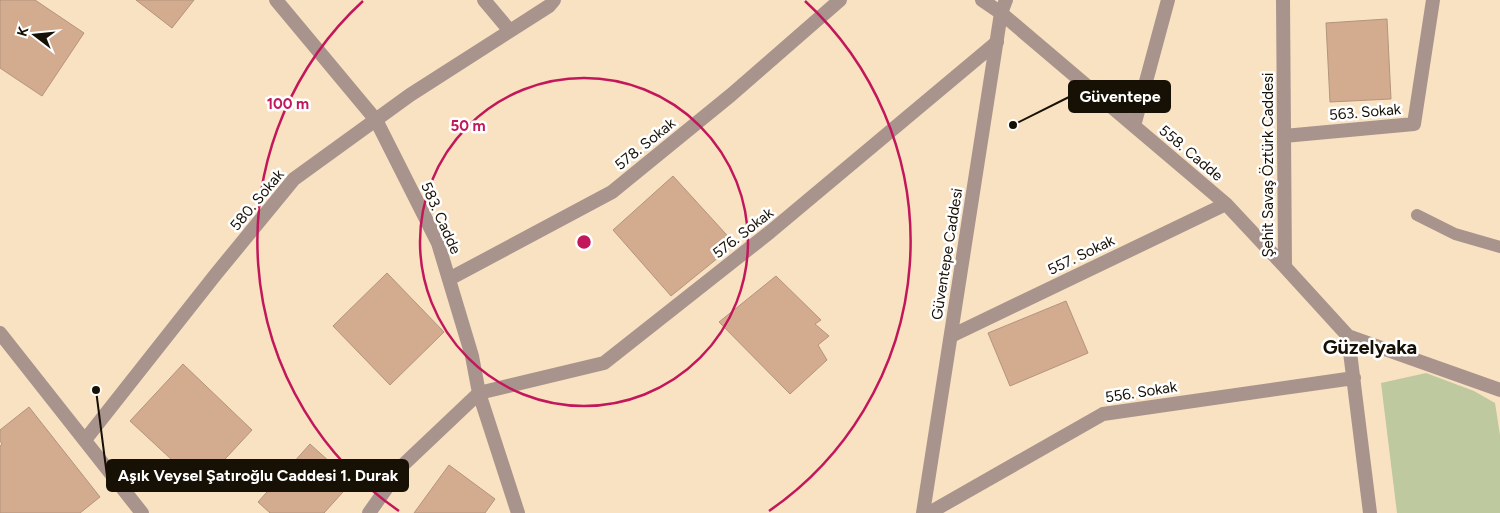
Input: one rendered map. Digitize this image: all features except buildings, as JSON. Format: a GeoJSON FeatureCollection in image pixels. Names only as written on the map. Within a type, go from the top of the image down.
{"type":"FeatureCollection","features":[{"type":"Feature","properties":{"kind":"street","name":"583. Cadde"},"geometry":{"type":"LineString","coordinates":[[276,0],[376,120],[438,243],[472,356],[479,394],[518,513]]}},
{"type":"Feature","properties":{"kind":"street"},"geometry":{"type":"LineString","coordinates":[[484,0],[510,31]]}},
{"type":"Feature","properties":{"kind":"street","name":"580. Sokak"},"geometry":{"type":"LineString","coordinates":[[85,440],[216,274],[294,179],[410,95],[549,6],[554,0]]}},
{"type":"Feature","properties":{"kind":"street","name":"578. Sokak"},"geometry":{"type":"LineString","coordinates":[[448,279],[612,192],[731,95],[840,0]]}},
{"type":"Feature","properties":{"kind":"street","name":"558. Cadde"},"geometry":{"type":"LineString","coordinates":[[982,0],[1004,7],[1134,126],[1226,204],[1284,267]]}},
{"type":"Feature","properties":{"kind":"street"},"geometry":{"type":"LineString","coordinates":[[1134,126],[1168,0]]}},
{"type":"Feature","properties":{"kind":"street","name":"Şehit Savaş Öztürk Caddesi"},"geometry":{"type":"LineString","coordinates":[[1283,0],[1284,267],[1348,336]]}},
{"type":"Feature","properties":{"kind":"street","name":"563. Sokak"},"geometry":{"type":"LineString","coordinates":[[1284,136],[1414,124],[1432,0]]}},
{"type":"Feature","properties":{"kind":"street","name":"Güventepe Caddesi"},"geometry":{"type":"LineString","coordinates":[[923,513],[1004,7]]}},
{"type":"Feature","properties":{"kind":"street","name":"576. Sokak"},"geometry":{"type":"LineString","coordinates":[[479,394],[604,363],[770,232],[997,42]]}},
{"type":"Feature","properties":{"kind":"street","name":"557. Sokak"},"geometry":{"type":"LineString","coordinates":[[950,336],[1226,204]]}},
{"type":"Feature","properties":{"kind":"street"},"geometry":{"type":"LineString","coordinates":[[0,333],[142,513]]}},
{"type":"Feature","properties":{"kind":"street"},"geometry":{"type":"LineString","coordinates":[[1370,513],[1348,336],[1500,390]]}},
{"type":"Feature","properties":{"kind":"street","name":"556. Sokak"},"geometry":{"type":"LineString","coordinates":[[928,513],[1103,414],[1354,378]]}},
{"type":"Feature","properties":{"kind":"street"},"geometry":{"type":"LineString","coordinates":[[369,513],[404,465],[479,394]]}},
{"type":"Feature","properties":{"kind":"lane"},"geometry":{"type":"LineString","coordinates":[[1417,215],[1455,234],[1500,247]]}},
{"type":"Feature","properties":{"kind":"green space"},"geometry":{"type":"Polygon","coordinates":[[[1426,373],[1474,391],[1495,403],[1500,435],[1500,513],[1397,513],[1381,383],[1426,373]]]}},
{"type":"Feature","properties":{"kind":"place","name":"Güventepe"},"geometry":{"type":"Point","coordinates":[1013,125]}},
{"type":"Feature","properties":{"kind":"place","name":"Aşık Veysel Şatıroğlu Caddesi 1. Durak"},"geometry":{"type":"Point","coordinates":[96,390]}},
{"type":"Feature","properties":{"kind":"district","name":"Güzelyaka"},"geometry":{"type":"Point","coordinates":[1370,347]}}]}
